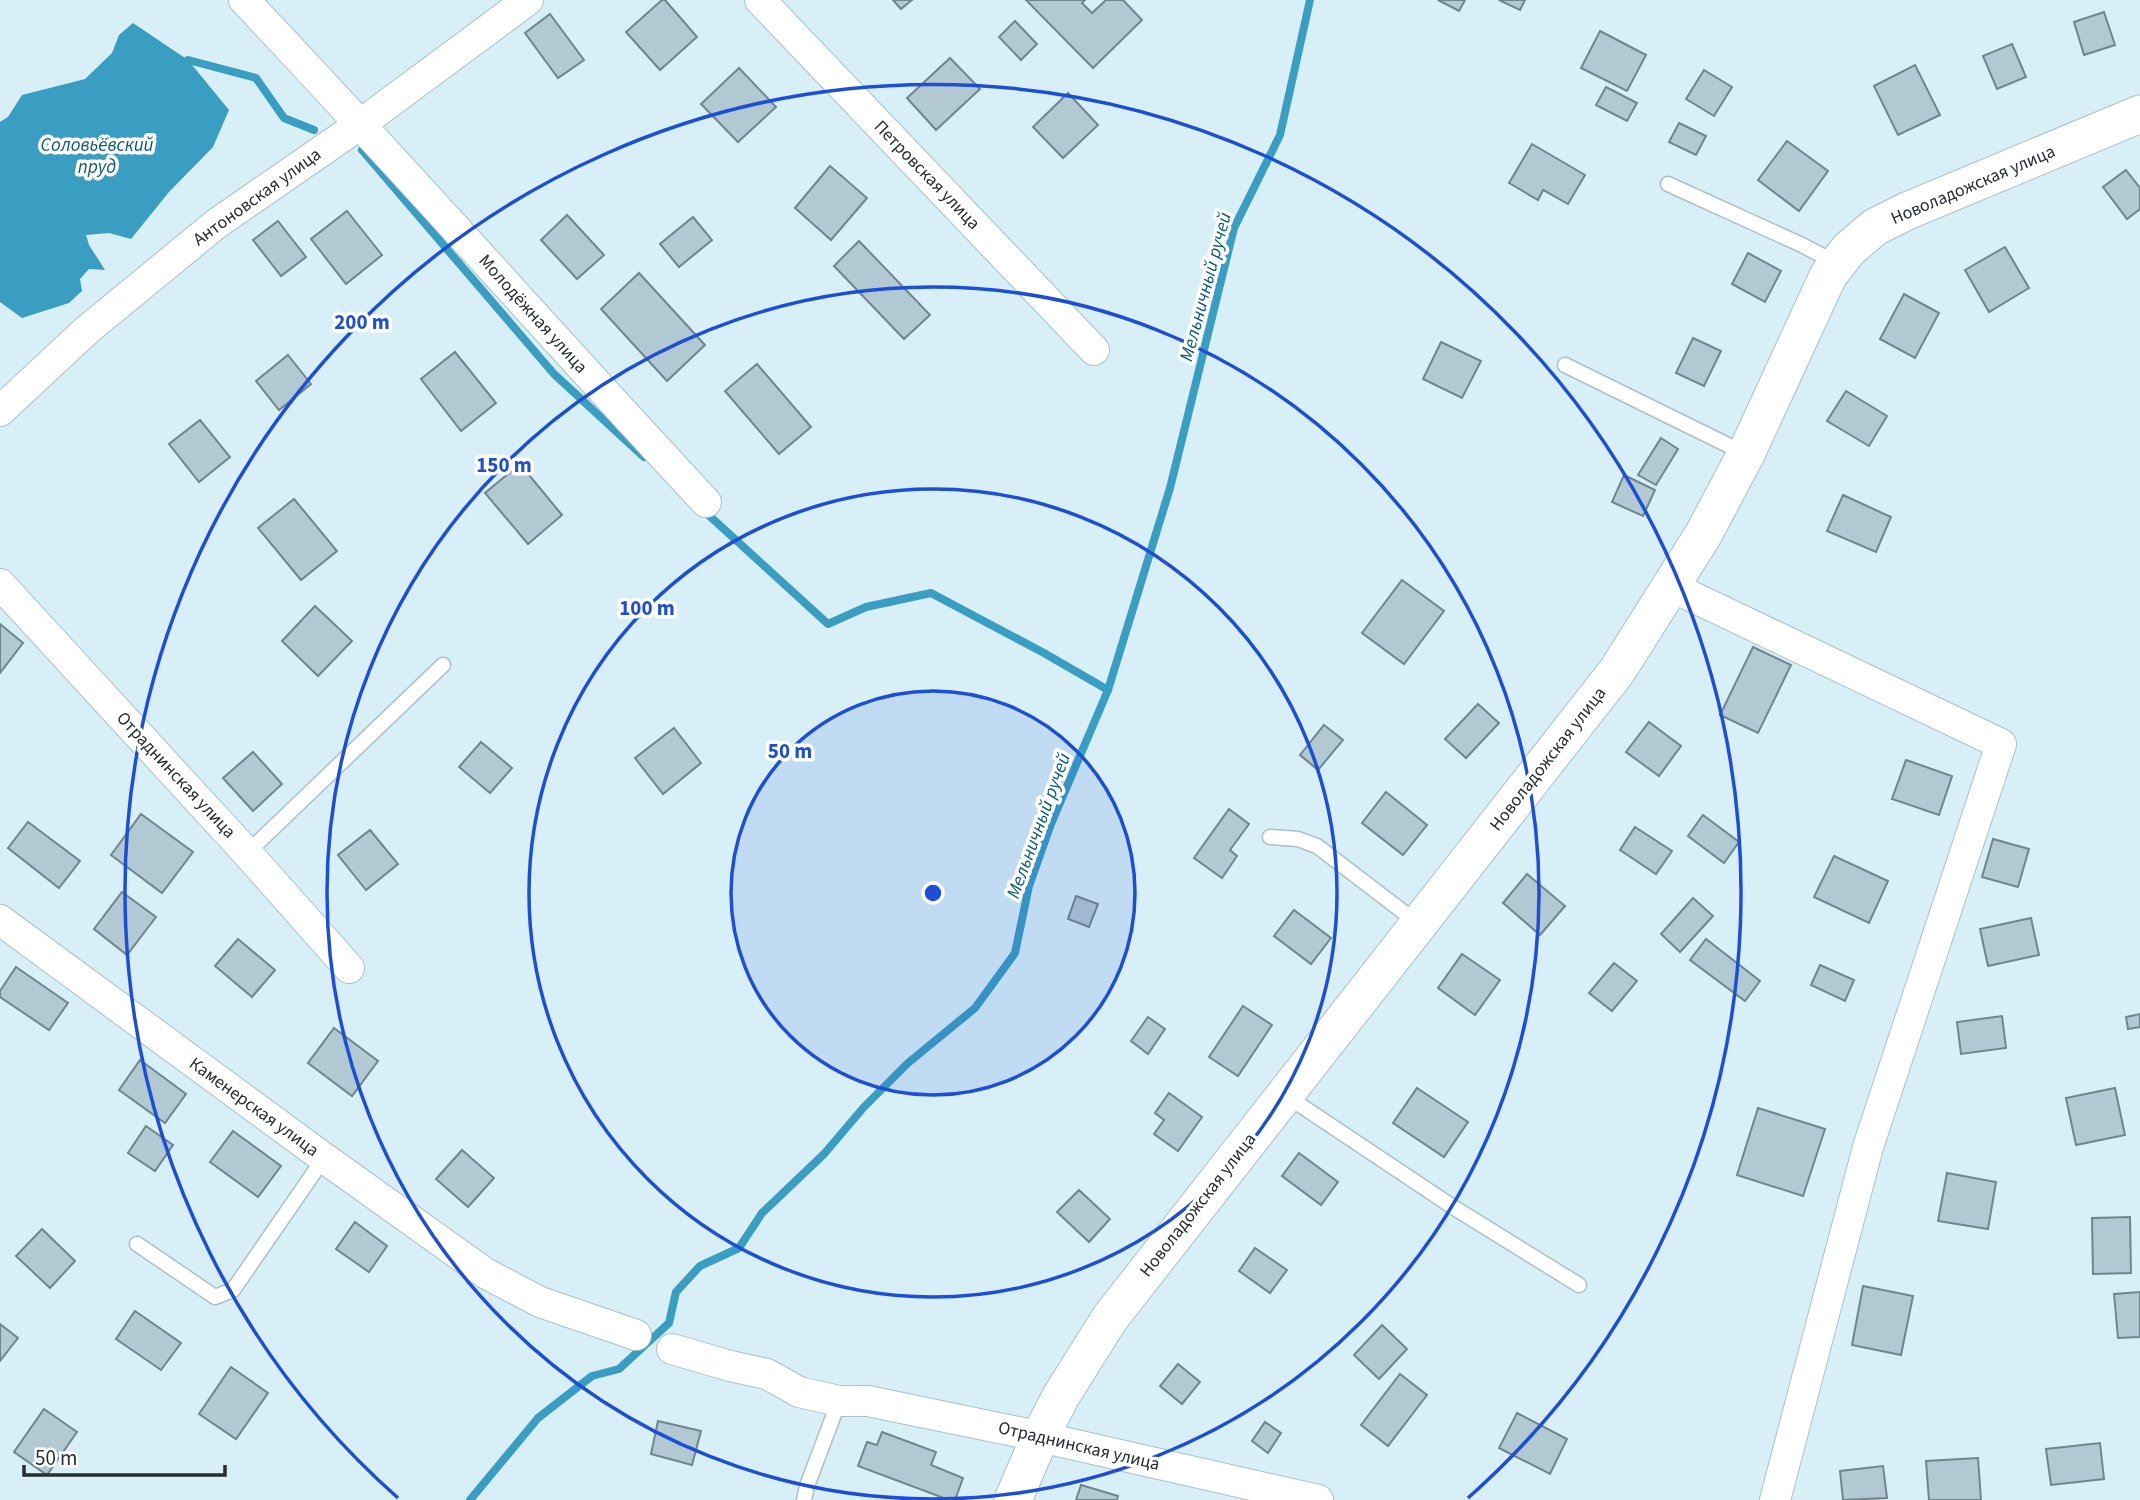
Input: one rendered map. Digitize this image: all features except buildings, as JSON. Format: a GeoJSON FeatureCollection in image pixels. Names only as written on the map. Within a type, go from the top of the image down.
{"type":"FeatureCollection","features":[{"type":"Feature","properties":{"kind":"street","name":"Молодёжная улица"},"geometry":{"type":"LineString","coordinates":[[244,0],[362,123],[579,367],[706,502]]}},
{"type":"Feature","properties":{"kind":"street","name":"Антоновская улица"},"geometry":{"type":"LineString","coordinates":[[0,411],[87,330],[216,224],[362,123],[528,0]]}},
{"type":"Feature","properties":{"kind":"street","name":"Петровская улица"},"geometry":{"type":"LineString","coordinates":[[760,0],[1094,349]]}},
{"type":"Feature","properties":{"kind":"street","name":"Новоладожская улица"},"geometry":{"type":"LineString","coordinates":[[1013,1500],[1061,1396],[1110,1318],[1617,671],[1672,587],[1746,454],[1828,276],[1849,249],[1875,228],[1907,211],[2140,114]]}},
{"type":"Feature","properties":{"kind":"street","name":"Отраднинская улица"},"geometry":{"type":"LineString","coordinates":[[0,584],[349,968]]}},
{"type":"Feature","properties":{"kind":"street"},"geometry":{"type":"LineString","coordinates":[[1672,587],[2001,744],[1868,1147],[1775,1500]]}},
{"type":"Feature","properties":{"kind":"street","name":"Каменерская улица"},"geometry":{"type":"LineString","coordinates":[[1,923],[485,1273],[540,1302],[636,1335]]}},
{"type":"Feature","properties":{"kind":"street","name":"Отраднинская улица"},"geometry":{"type":"LineString","coordinates":[[672,1349],[767,1374],[799,1392],[839,1401],[868,1401],[1318,1500]]}},
{"type":"Feature","properties":{"kind":"lane"},"geometry":{"type":"LineString","coordinates":[[1668,184],[1838,264]]}},
{"type":"Feature","properties":{"kind":"lane"},"geometry":{"type":"LineString","coordinates":[[1565,365],[1746,454]]}},
{"type":"Feature","properties":{"kind":"lane"},"geometry":{"type":"LineString","coordinates":[[247,853],[443,666]]}},
{"type":"Feature","properties":{"kind":"lane"},"geometry":{"type":"LineString","coordinates":[[1270,837],[1298,839],[1317,846],[1419,924]]}},
{"type":"Feature","properties":{"kind":"lane"},"geometry":{"type":"LineString","coordinates":[[1284,1094],[1453,1207],[1579,1285]]}},
{"type":"Feature","properties":{"kind":"lane"},"geometry":{"type":"LineString","coordinates":[[137,1244],[215,1297],[233,1290],[324,1158]]}},
{"type":"Feature","properties":{"kind":"lane"},"geometry":{"type":"LineString","coordinates":[[804,1500],[839,1401]]}},
{"type":"Feature","properties":{"kind":"water","name":"Соловьёвский пруд"},"geometry":{"type":"Polygon","coordinates":[[[133,23],[188,60],[229,110],[213,147],[169,192],[131,239],[109,233],[86,235],[89,245],[105,270],[89,269],[80,279],[82,291],[69,303],[22,318],[0,302],[0,122],[8,117],[22,95],[85,79],[112,53],[119,35],[133,23]]]}},
{"type":"Feature","properties":{"kind":"waterway","name":"Мельничный ручей"},"geometry":{"type":"LineString","coordinates":[[470,1500],[538,1418],[592,1376],[619,1369],[669,1323],[676,1292],[700,1266],[739,1248],[762,1213],[824,1154],[864,1107],[908,1063],[975,1008],[1015,953],[1029,886],[1051,824],[1108,690],[1170,488],[1234,228],[1280,135],[1310,0]]}},
{"type":"Feature","properties":{"kind":"waterway"},"geometry":{"type":"LineString","coordinates":[[188,60],[256,78],[284,118],[314,130]]}},
{"type":"Feature","properties":{"kind":"waterway"},"geometry":{"type":"LineString","coordinates":[[362,150],[554,374],[644,457]]}},
{"type":"Feature","properties":{"kind":"waterway"},"geometry":{"type":"LineString","coordinates":[[703,510],[828,624],[866,607],[931,593],[1108,690]]}}]}
